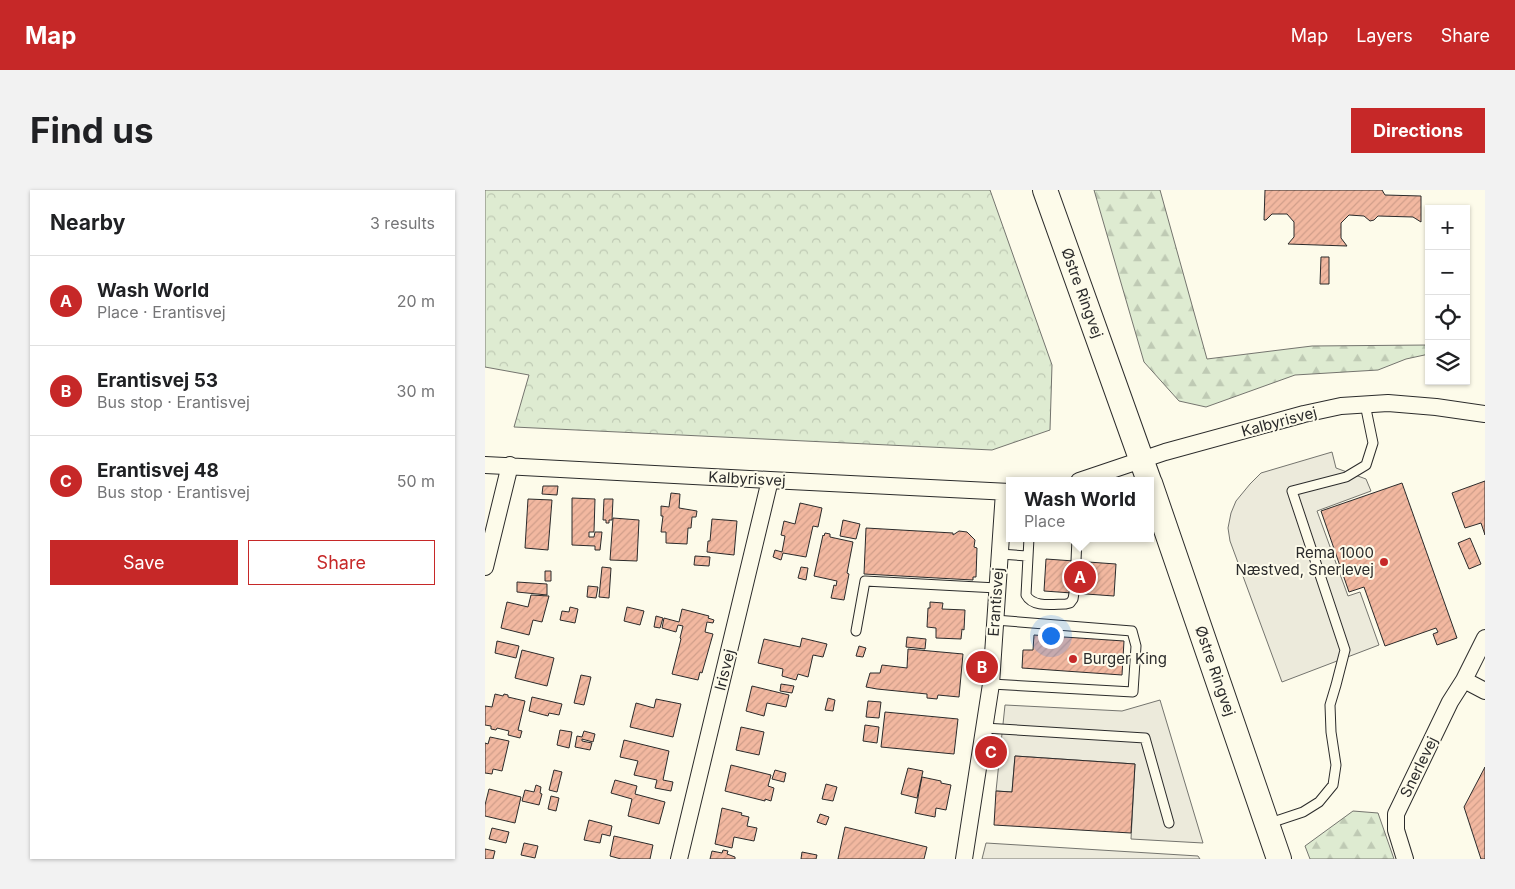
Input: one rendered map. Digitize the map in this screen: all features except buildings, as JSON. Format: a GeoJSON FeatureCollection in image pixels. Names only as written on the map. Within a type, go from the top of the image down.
{"type":"FeatureCollection","features":[{"type":"Feature","properties":{"kind":"street","name":"Østre Ringvej"},"geometry":{"type":"LineString","coordinates":[[1045,190],[1147,475]]}},
{"type":"Feature","properties":{"kind":"street","name":"Kalbyrisvej"},"geometry":{"type":"LineString","coordinates":[[1124,477],[1147,475],[1304,414],[1341,406],[1388,403],[1407,404],[1436,406],[1485,414]]}},
{"type":"Feature","properties":{"kind":"street","name":"Kalbyrisvej"},"geometry":{"type":"LineString","coordinates":[[485,464],[1006,492]]}},
{"type":"Feature","properties":{"kind":"street"},"geometry":{"type":"LineString","coordinates":[[485,567],[509,465]]}},
{"type":"Feature","properties":{"kind":"street","name":"Irisvej"},"geometry":{"type":"LineString","coordinates":[[679,859],[770,480]]}},
{"type":"Feature","properties":{"kind":"street","name":"Østre Ringvej"},"geometry":{"type":"LineString","coordinates":[[1154,495],[1279,859]]}},
{"type":"Feature","properties":{"kind":"street","name":"Erantisvej"},"geometry":{"type":"LineString","coordinates":[[964,859],[991,684],[997,588],[1006,501]]}},
{"type":"Feature","properties":{"kind":"street","name":"Snerlevej"},"geometry":{"type":"LineString","coordinates":[[1405,859],[1396,830],[1396,814],[1450,702],[1464,680],[1485,638]]}},
{"type":"Feature","properties":{"kind":"street"},"geometry":{"type":"LineString","coordinates":[[1464,680],[1485,691]]}},
{"type":"Feature","properties":{"kind":"lane"},"geometry":{"type":"LineString","coordinates":[[1267,824],[1303,812],[1319,802],[1333,784],[1336,765],[1331,732],[1330,705],[1345,650],[1292,491],[1346,476],[1366,465],[1373,443],[1365,404]]}},
{"type":"Feature","properties":{"kind":"lane"},"geometry":{"type":"LineString","coordinates":[[1029,542],[1026,595],[1029,601],[1066,604],[1071,603],[1074,593]]}},
{"type":"Feature","properties":{"kind":"lane"},"geometry":{"type":"LineString","coordinates":[[1075,561],[1077,542]]}},
{"type":"Feature","properties":{"kind":"lane"},"geometry":{"type":"LineString","coordinates":[[1000,554],[1027,556]]}},
{"type":"Feature","properties":{"kind":"lane"},"geometry":{"type":"LineString","coordinates":[[856,631],[865,581],[997,588]]}},
{"type":"Feature","properties":{"kind":"lane"},"geometry":{"type":"LineString","coordinates":[[991,684],[1133,692],[1136,646],[1132,630],[995,620]]}},
{"type":"Feature","properties":{"kind":"lane"},"geometry":{"type":"LineString","coordinates":[[984,728],[1145,738],[1169,823]]}},
{"type":"Feature","properties":{"kind":"green space"},"geometry":{"type":"Polygon","coordinates":[[[485,190],[990,190],[1052,365],[1050,430],[992,450],[514,427],[529,375],[485,367],[485,190]]]}},
{"type":"Feature","properties":{"kind":"green space"},"geometry":{"type":"Polygon","coordinates":[[[1094,190],[1160,190],[1207,359],[1312,346],[1425,345],[1425,355],[1406,359],[1378,370],[1295,375],[1206,407],[1179,401],[1144,362],[1094,190]]]}},
{"type":"Feature","properties":{"kind":"green space"},"geometry":{"type":"Polygon","coordinates":[[[1353,811],[1378,813],[1394,859],[1310,859],[1305,846],[1353,811]]]}},
{"type":"Feature","properties":{"kind":"shaded area"},"geometry":{"type":"Polygon","coordinates":[[[1332,452],[1336,468],[1366,479],[1371,491],[1317,511],[1348,596],[1360,592],[1379,645],[1282,682],[1230,541],[1228,528],[1231,513],[1236,501],[1261,473],[1332,452]]]}},
{"type":"Feature","properties":{"kind":"shaded area"},"geometry":{"type":"Polygon","coordinates":[[[1160,700],[1203,843],[1131,839],[1135,764],[1015,756],[1012,792],[996,791],[1005,705],[1122,711],[1160,700]]]}},
{"type":"Feature","properties":{"kind":"shaded area"},"geometry":{"type":"Polygon","coordinates":[[[986,843],[1198,856],[1200,859],[982,859],[986,843]]]}},
{"type":"Feature","properties":{"kind":"place","name":"Rema 1000 Næstved, Snerlevej"},"geometry":{"type":"Point","coordinates":[1384,562]}},
{"type":"Feature","properties":{"kind":"place","name":"Wash World"},"geometry":{"type":"Point","coordinates":[1080,577]}},
{"type":"Feature","properties":{"kind":"place","name":"Burger King"},"geometry":{"type":"Point","coordinates":[1073,659]}},
{"type":"Feature","properties":{"kind":"place","name":"Erantisvej 53"},"geometry":{"type":"Point","coordinates":[982,667]}},
{"type":"Feature","properties":{"kind":"place","name":"Erantisvej 48"},"geometry":{"type":"Point","coordinates":[991,752]}}]}
